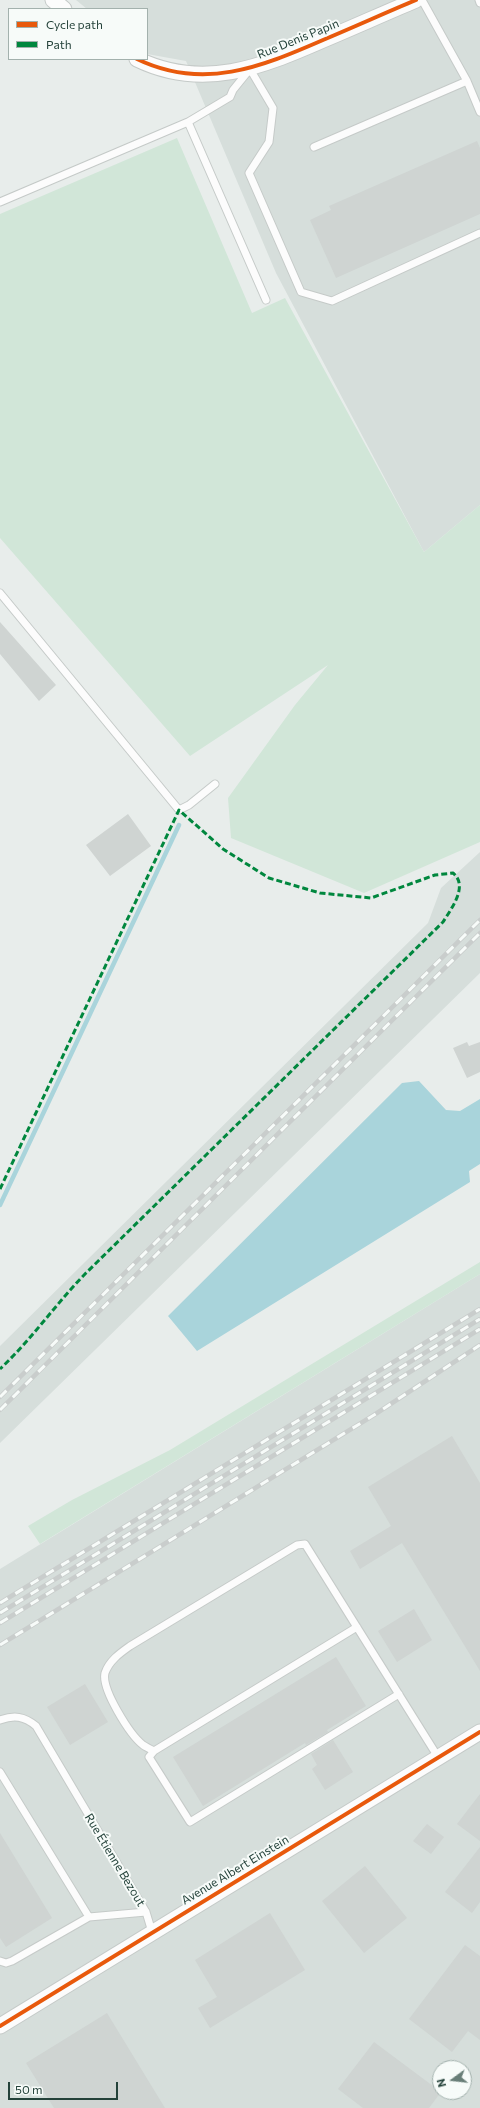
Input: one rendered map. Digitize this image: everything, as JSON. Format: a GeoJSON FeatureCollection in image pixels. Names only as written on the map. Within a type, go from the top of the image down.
{"type":"FeatureCollection","features":[{"type":"Feature","properties":{"kind":"street"},"geometry":{"type":"LineString","coordinates":[[52,0],[63,8]]}},
{"type":"Feature","properties":{"kind":"street","name":"Rue Denis Papin"},"geometry":{"type":"LineString","coordinates":[[140,60],[160,68],[188,73],[226,74],[250,69],[271,62],[416,0]]}},
{"type":"Feature","properties":{"kind":"street","name":"Avenue Albert Einstein"},"geometry":{"type":"LineString","coordinates":[[0,2026],[480,1732]]}},
{"type":"Feature","properties":{"kind":"lane"},"geometry":{"type":"LineString","coordinates":[[422,0],[467,82],[480,112]]}},
{"type":"Feature","properties":{"kind":"lane"},"geometry":{"type":"LineString","coordinates":[[0,202],[188,122],[230,97],[250,69],[274,108],[269,142],[249,173],[301,292],[332,300],[480,233]]}},
{"type":"Feature","properties":{"kind":"lane"},"geometry":{"type":"LineString","coordinates":[[314,147],[467,82]]}},
{"type":"Feature","properties":{"kind":"lane"},"geometry":{"type":"LineString","coordinates":[[188,122],[266,300]]}},
{"type":"Feature","properties":{"kind":"lane"},"geometry":{"type":"LineString","coordinates":[[0,593],[179,810],[190,805],[215,784]]}},
{"type":"Feature","properties":{"kind":"lane"},"geometry":{"type":"LineString","coordinates":[[154,1751],[142,1745],[129,1730],[106,1688],[105,1673],[115,1658],[130,1646],[297,1545],[305,1544],[438,1757]]}},
{"type":"Feature","properties":{"kind":"lane"},"geometry":{"type":"LineString","coordinates":[[357,1627],[154,1751],[149,1757],[190,1822],[399,1694]]}},
{"type":"Feature","properties":{"kind":"lane","name":"Rue Étienne Bezout"},"geometry":{"type":"LineString","coordinates":[[0,1720],[18,1716],[27,1719],[36,1726],[146,1912],[89,1917],[12,1961],[6,1963],[0,1961]]}},
{"type":"Feature","properties":{"kind":"lane"},"geometry":{"type":"LineString","coordinates":[[0,1772],[89,1917]]}},
{"type":"Feature","properties":{"kind":"lane"},"geometry":{"type":"LineString","coordinates":[[146,1912],[152,1932]]}},
{"type":"Feature","properties":{"kind":"shaded area"},"geometry":{"type":"Polygon","coordinates":[[[76,0],[480,0],[480,505],[424,552],[276,273],[186,61],[148,54],[148,8],[86,8],[76,0]]]}},
{"type":"Feature","properties":{"kind":"shaded area"},"geometry":{"type":"Polygon","coordinates":[[[480,852],[480,973],[0,1443],[0,1346],[428,923],[441,888],[480,852]]]}},
{"type":"Feature","properties":{"kind":"shaded area"},"geometry":{"type":"Polygon","coordinates":[[[480,1274],[480,2108],[0,2108],[0,1569],[480,1274]]]}},
{"type":"Feature","properties":{"kind":"green space"},"geometry":{"type":"Polygon","coordinates":[[[177,138],[252,313],[285,298],[424,552],[480,505],[480,842],[364,893],[231,838],[228,798],[295,705],[328,665],[190,756],[0,538],[0,214],[177,138]]]}},
{"type":"Feature","properties":{"kind":"green space"},"geometry":{"type":"Polygon","coordinates":[[[480,1262],[480,1274],[40,1544],[28,1526],[72,1500],[170,1450],[480,1262]]]}},
{"type":"Feature","properties":{"kind":"water"},"geometry":{"type":"Polygon","coordinates":[[[419,1081],[446,1110],[460,1111],[480,1099],[480,1164],[469,1171],[470,1182],[197,1351],[168,1316],[402,1083],[419,1081]]]}},
{"type":"Feature","properties":{"kind":"building"},"geometry":{"type":"Polygon","coordinates":[[[477,141],[480,148],[480,214],[336,278],[310,220],[331,210],[329,206],[477,141]]]}},
{"type":"Feature","properties":{"kind":"building"},"geometry":{"type":"Polygon","coordinates":[[[0,622],[56,685],[39,701],[0,654],[0,622]]]}},
{"type":"Feature","properties":{"kind":"building"},"geometry":{"type":"Polygon","coordinates":[[[128,814],[151,846],[110,876],[86,845],[128,814]]]}},
{"type":"Feature","properties":{"kind":"building"},"geometry":{"type":"Polygon","coordinates":[[[467,1042],[469,1046],[480,1042],[480,1072],[467,1078],[453,1048],[467,1042]]]}},
{"type":"Feature","properties":{"kind":"building"},"geometry":{"type":"Polygon","coordinates":[[[452,1436],[480,1483],[480,1671],[402,1543],[360,1569],[350,1551],[391,1526],[368,1487],[452,1436]]]}},
{"type":"Feature","properties":{"kind":"building"},"geometry":{"type":"Polygon","coordinates":[[[414,1609],[432,1640],[397,1662],[378,1631],[414,1609]]]}},
{"type":"Feature","properties":{"kind":"building"},"geometry":{"type":"Polygon","coordinates":[[[336,1657],[366,1706],[327,1730],[328,1732],[306,1745],[305,1743],[203,1806],[173,1757],[336,1657]]]}},
{"type":"Feature","properties":{"kind":"building"},"geometry":{"type":"Polygon","coordinates":[[[85,1684],[108,1722],[70,1745],[47,1707],[85,1684]]]}},
{"type":"Feature","properties":{"kind":"building"},"geometry":{"type":"Polygon","coordinates":[[[333,1740],[353,1772],[325,1790],[312,1769],[317,1765],[311,1754],[333,1740]]]}},
{"type":"Feature","properties":{"kind":"building"},"geometry":{"type":"Polygon","coordinates":[[[480,1794],[480,1841],[457,1824],[480,1794]]]}},
{"type":"Feature","properties":{"kind":"building"},"geometry":{"type":"Polygon","coordinates":[[[427,1824],[444,1837],[431,1854],[413,1841],[427,1824]]]}},
{"type":"Feature","properties":{"kind":"building"},"geometry":{"type":"Polygon","coordinates":[[[0,1833],[52,1918],[6,1947],[0,1938],[0,1833]]]}},
{"type":"Feature","properties":{"kind":"building"},"geometry":{"type":"Polygon","coordinates":[[[480,1847],[480,1902],[472,1913],[445,1892],[480,1847]]]}},
{"type":"Feature","properties":{"kind":"building"},"geometry":{"type":"Polygon","coordinates":[[[365,1866],[407,1918],[364,1953],[322,1901],[365,1866]]]}},
{"type":"Feature","properties":{"kind":"building"},"geometry":{"type":"Polygon","coordinates":[[[270,1913],[305,1970],[210,2028],[198,2008],[217,1997],[195,1960],[270,1913]]]}},
{"type":"Feature","properties":{"kind":"building"},"geometry":{"type":"Polygon","coordinates":[[[465,1945],[480,1956],[480,2040],[468,2031],[452,2052],[409,2019],[465,1945]]]}},
{"type":"Feature","properties":{"kind":"building"},"geometry":{"type":"Polygon","coordinates":[[[107,2013],[165,2108],[54,2108],[26,2063],[107,2013]]]}},
{"type":"Feature","properties":{"kind":"building"},"geometry":{"type":"Polygon","coordinates":[[[374,2042],[432,2085],[432,2100],[435,2100],[429,2108],[363,2108],[338,2089],[374,2042]]]}},
{"type":"Feature","properties":{"kind":"waterway"},"geometry":{"type":"LineString","coordinates":[[0,1205],[179,825]]}},
{"type":"Feature","properties":{"kind":"railway"},"geometry":{"type":"LineString","coordinates":[[0,1397],[480,920]]}},
{"type":"Feature","properties":{"kind":"railway"},"geometry":{"type":"LineString","coordinates":[[0,1410],[480,933]]}},
{"type":"Feature","properties":{"kind":"railway"},"geometry":{"type":"LineString","coordinates":[[0,1603],[480,1309]]}},
{"type":"Feature","properties":{"kind":"railway"},"geometry":{"type":"LineString","coordinates":[[0,1613],[480,1319]]}},
{"type":"Feature","properties":{"kind":"railway"},"geometry":{"type":"LineString","coordinates":[[0,1623],[480,1329]]}},
{"type":"Feature","properties":{"kind":"railway"},"geometry":{"type":"LineString","coordinates":[[0,1645],[374,1415],[480,1345]]}},
{"type":"Feature","properties":{"kind":"marked path"},"geometry":{"type":"LineString","coordinates":[[0,1189],[179,810],[223,849],[269,878],[320,893],[371,898],[435,875],[453,873],[457,878],[459,884],[457,898],[443,922],[85,1274],[0,1369]]}},
{"type":"Feature","properties":{"kind":"cycle path"},"geometry":{"type":"LineString","coordinates":[[140,60],[161,68],[185,73],[209,74],[232,72],[277,59],[416,0]]}},
{"type":"Feature","properties":{"kind":"cycle path"},"geometry":{"type":"LineString","coordinates":[[0,2026],[480,1732]]}}]}
